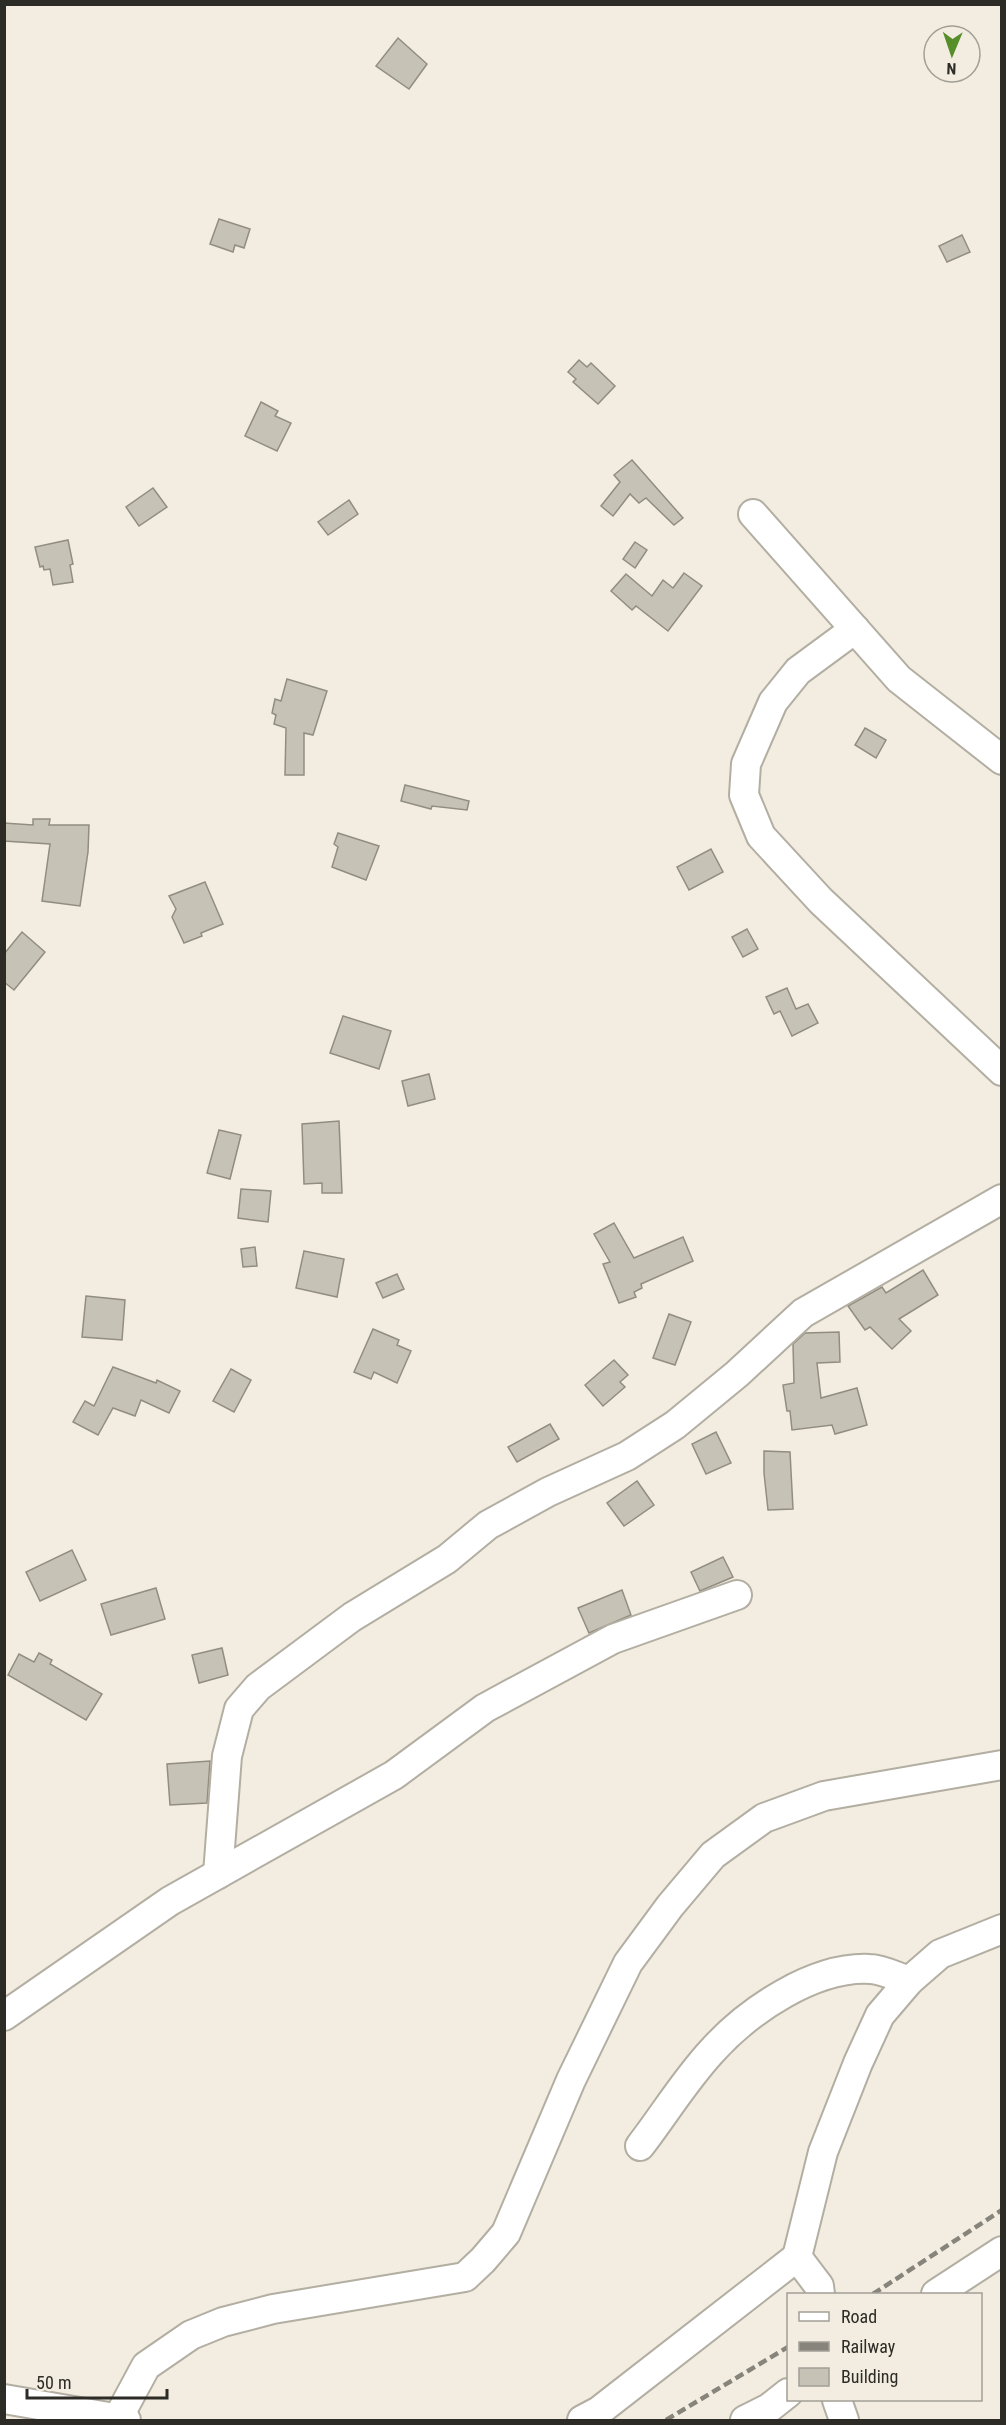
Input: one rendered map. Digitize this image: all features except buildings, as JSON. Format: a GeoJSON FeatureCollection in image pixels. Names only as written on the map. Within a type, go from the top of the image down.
{"type":"FeatureCollection","features":[{"type":"Feature","properties":{"kind":"street"},"geometry":{"type":"LineString","coordinates":[[753,514],[899,679],[1002,760]]}},
{"type":"Feature","properties":{"kind":"street"},"geometry":{"type":"LineString","coordinates":[[855,629],[798,671],[773,702],[746,764],[744,795],[761,836],[821,901],[1002,1071]]}},
{"type":"Feature","properties":{"kind":"street"},"geometry":{"type":"LineString","coordinates":[[218,1874],[227,1756],[239,1709],[258,1687],[352,1617],[447,1559],[488,1525],[548,1492],[627,1456],[675,1425],[737,1374],[803,1313],[1002,1199]]}},
{"type":"Feature","properties":{"kind":"street"},"geometry":{"type":"LineString","coordinates":[[4,2016],[170,1900],[394,1775],[485,1708],[613,1640],[737,1594]]}},
{"type":"Feature","properties":{"kind":"street"},"geometry":{"type":"LineString","coordinates":[[4,2399],[122,2419],[146,2366],[191,2335],[223,2322],[273,2309],[465,2277],[506,2233],[571,2080],[628,1963],[670,1906],[713,1855],[764,1818],[824,1796],[1002,1765]]}},
{"type":"Feature","properties":{"kind":"street"},"geometry":{"type":"LineString","coordinates":[[582,2421],[599,2411],[797,2257],[823,2152],[880,2014],[909,1981],[940,1954],[1002,1929]]}},
{"type":"Feature","properties":{"kind":"street"},"geometry":{"type":"LineString","coordinates":[[640,2146],[712,2051],[745,2020],[802,1983],[839,1971],[872,1968],[909,1981]]}},
{"type":"Feature","properties":{"kind":"street"},"geometry":{"type":"LineString","coordinates":[[939,2293],[1002,2252]]}},
{"type":"Feature","properties":{"kind":"street"},"geometry":{"type":"LineString","coordinates":[[797,2257],[819,2286],[820,2293]]}},
{"type":"Feature","properties":{"kind":"street"},"geometry":{"type":"LineString","coordinates":[[745,2421],[769,2408],[787,2394]]}},
{"type":"Feature","properties":{"kind":"street"},"geometry":{"type":"LineString","coordinates":[[837,2401],[844,2421]]}},
{"type":"Feature","properties":{"kind":"railway"},"geometry":{"type":"LineString","coordinates":[[875,2293],[1002,2210]]}},
{"type":"Feature","properties":{"kind":"railway"},"geometry":{"type":"LineString","coordinates":[[666,2420],[787,2348]]}}]}
